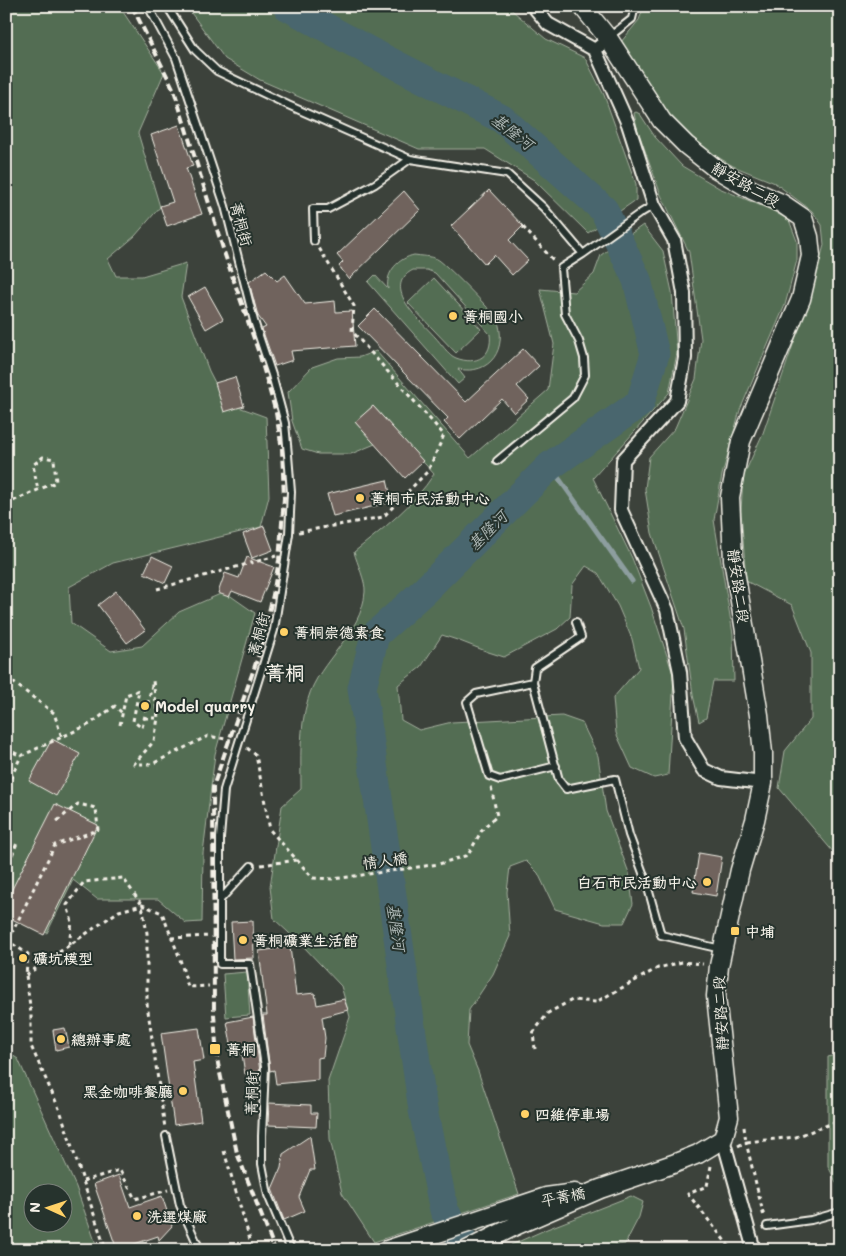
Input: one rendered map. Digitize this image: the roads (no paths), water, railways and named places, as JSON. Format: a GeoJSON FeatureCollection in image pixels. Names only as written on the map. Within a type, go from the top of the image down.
{"type":"FeatureCollection","features":[{"type":"Feature","properties":{"kind":"main road","name":"靜安路二段"},"geometry":{"type":"LineString","coordinates":[[582,6],[608,38],[662,121],[686,145],[715,168],[752,190],[781,203],[803,218],[811,256],[801,299],[741,441],[730,497],[733,559],[759,715],[763,753],[763,783],[720,957],[716,996],[729,1117],[725,1146]]}},
{"type":"Feature","properties":{"kind":"main road"},"geometry":{"type":"LineString","coordinates":[[600,1189],[725,1146]]}},
{"type":"Feature","properties":{"kind":"main road","name":"平菁橋"},"geometry":{"type":"LineString","coordinates":[[387,1250],[546,1197],[600,1189]]}},
{"type":"Feature","properties":{"kind":"main road","name":"平菁橋"},"geometry":{"type":"LineString","coordinates":[[467,1250],[517,1225],[600,1189]]}},
{"type":"Feature","properties":{"kind":"street"},"geometry":{"type":"LineString","coordinates":[[533,6],[548,24],[595,50],[628,124],[654,205],[674,240],[684,293],[685,358],[677,401],[623,460],[621,510],[667,610],[680,672],[685,738],[704,770],[721,778],[763,783]]}},
{"type":"Feature","properties":{"kind":"street"},"geometry":{"type":"LineString","coordinates":[[595,50],[608,38]]}},
{"type":"Feature","properties":{"kind":"street"},"geometry":{"type":"LineString","coordinates":[[725,1146],[754,1250]]}},
{"type":"Feature","properties":{"kind":"lane","name":"菁桐街"},"geometry":{"type":"LineString","coordinates":[[148,6],[176,58],[195,112],[225,206],[254,321],[272,375],[285,423],[291,492],[289,534],[274,630],[224,790],[220,838],[220,964],[250,964],[265,1067],[262,1164],[268,1195],[291,1250]]}},
{"type":"Feature","properties":{"kind":"lane"},"geometry":{"type":"LineString","coordinates":[[167,6],[195,50],[217,71],[410,159],[507,174],[544,208],[583,254]]}},
{"type":"Feature","properties":{"kind":"lane"},"geometry":{"type":"LineString","coordinates":[[608,38],[632,19],[634,6]]}},
{"type":"Feature","properties":{"kind":"lane"},"geometry":{"type":"LineString","coordinates":[[314,241],[313,209],[328,209],[375,184],[410,159]]}},
{"type":"Feature","properties":{"kind":"lane"},"geometry":{"type":"LineString","coordinates":[[497,461],[573,398],[585,375],[584,358],[579,340],[565,314],[561,268],[654,205]]}},
{"type":"Feature","properties":{"kind":"lane"},"geometry":{"type":"LineString","coordinates":[[576,622],[581,637],[535,668],[533,682],[559,780],[566,789],[615,779],[629,835],[646,880],[661,935],[720,957]]}},
{"type":"Feature","properties":{"kind":"lane"},"geometry":{"type":"LineString","coordinates":[[533,682],[476,694],[467,702],[489,776],[500,780],[556,766]]}},
{"type":"Feature","properties":{"kind":"lane"},"geometry":{"type":"LineString","coordinates":[[220,900],[251,866]]}},
{"type":"Feature","properties":{"kind":"lane"},"geometry":{"type":"LineString","coordinates":[[166,1136],[180,1205],[200,1250]]}},
{"type":"Feature","properties":{"kind":"lane"},"geometry":{"type":"LineString","coordinates":[[767,1226],[812,1220],[840,1212]]}},
{"type":"Feature","properties":{"kind":"waterway","name":"基隆河"},"geometry":{"type":"LineString","coordinates":[[287,6],[369,51],[502,119],[604,210],[637,280],[655,354],[640,403],[550,466],[425,590],[375,635],[362,688],[423,1110],[444,1210],[468,1250]]}},
{"type":"Feature","properties":{"kind":"waterway"},"geometry":{"type":"LineString","coordinates":[[550,466],[632,581]]}},
{"type":"Feature","properties":{"kind":"railway"},"geometry":{"type":"LineString","coordinates":[[132,6],[174,90],[224,252],[260,356],[276,413],[282,449],[284,498],[279,560],[273,595],[259,654],[213,787],[214,1014],[217,1059],[237,1153],[275,1250]]}},
{"type":"Feature","properties":{"kind":"place","name":"菁桐國小"},"geometry":{"type":"Point","coordinates":[453,316]}},
{"type":"Feature","properties":{"kind":"place","name":"菁桐市民活動中心"},"geometry":{"type":"Point","coordinates":[360,498]}},
{"type":"Feature","properties":{"kind":"place","name":"菁桐崇德素食"},"geometry":{"type":"Point","coordinates":[284,632]}},
{"type":"Feature","properties":{"kind":"place","name":"Model quarry"},"geometry":{"type":"Point","coordinates":[145,706]}},
{"type":"Feature","properties":{"kind":"place","name":"白石市民活動中心"},"geometry":{"type":"Point","coordinates":[707,882]}},
{"type":"Feature","properties":{"kind":"place","name":"中埔"},"geometry":{"type":"Point","coordinates":[735,931]}},
{"type":"Feature","properties":{"kind":"place","name":"菁桐礦業生活館"},"geometry":{"type":"Point","coordinates":[243,940]}},
{"type":"Feature","properties":{"kind":"place","name":"礦坑模型"},"geometry":{"type":"Point","coordinates":[23,958]}},
{"type":"Feature","properties":{"kind":"place","name":"總辦事處"},"geometry":{"type":"Point","coordinates":[61,1039]}},
{"type":"Feature","properties":{"kind":"place","name":"菁桐"},"geometry":{"type":"Point","coordinates":[215,1049]}},
{"type":"Feature","properties":{"kind":"place","name":"黑金咖啡餐廳"},"geometry":{"type":"Point","coordinates":[183,1091]}},
{"type":"Feature","properties":{"kind":"place","name":"四維停車場"},"geometry":{"type":"Point","coordinates":[525,1114]}},
{"type":"Feature","properties":{"kind":"place","name":"洗選煤廠"},"geometry":{"type":"Point","coordinates":[137,1216]}},
{"type":"Feature","properties":{"kind":"district","name":"菁桐"},"geometry":{"type":"Point","coordinates":[285,672]}}]}
